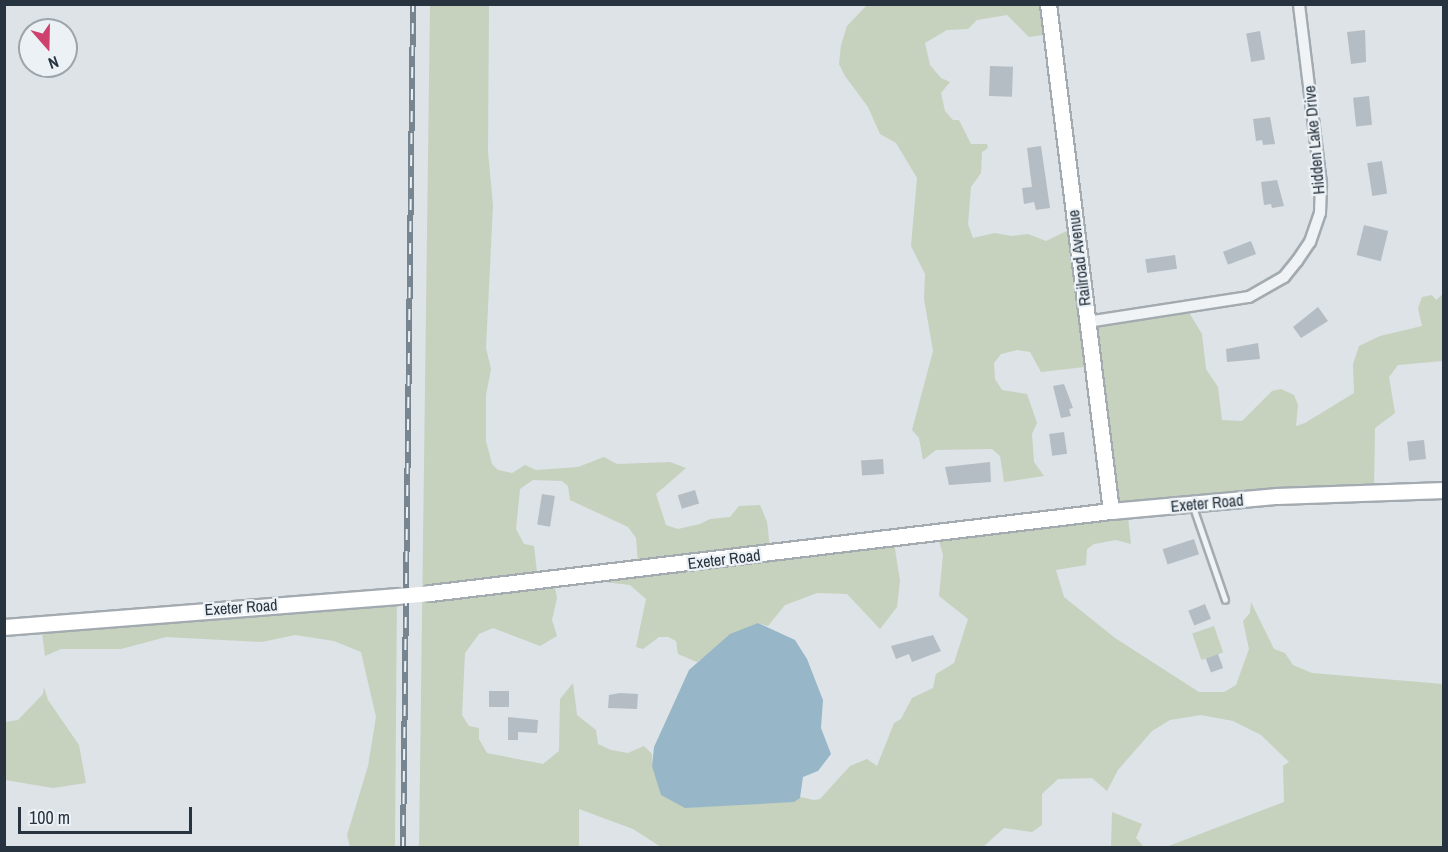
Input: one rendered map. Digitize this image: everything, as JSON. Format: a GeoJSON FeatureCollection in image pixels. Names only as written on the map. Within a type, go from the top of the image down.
{"type":"FeatureCollection","features":[{"type":"Feature","properties":{"kind":"street","name":"Railroad Avenue"},"geometry":{"type":"LineString","coordinates":[[1048,4],[1111,511]]}},
{"type":"Feature","properties":{"kind":"street","name":"Hidden Lake Drive"},"geometry":{"type":"LineString","coordinates":[[1087,322],[1249,297],[1284,277],[1310,242],[1320,213],[1321,184],[1299,4]]}},
{"type":"Feature","properties":{"kind":"street","name":"Exeter Road"},"geometry":{"type":"LineString","coordinates":[[4,627],[430,593],[1111,511],[1277,496],[1443,490]]}},
{"type":"Feature","properties":{"kind":"lane"},"geometry":{"type":"LineString","coordinates":[[1193,505],[1225,600]]}},
{"type":"Feature","properties":{"kind":"green space"},"geometry":{"type":"Polygon","coordinates":[[[430,5],[489,5],[488,152],[493,205],[486,348],[491,369],[486,395],[486,441],[492,464],[498,470],[512,473],[525,465],[536,470],[578,467],[604,457],[617,464],[670,462],[686,468],[656,494],[666,525],[678,529],[710,519],[730,517],[739,506],[760,505],[767,522],[770,548],[893,536],[900,581],[897,607],[880,629],[847,594],[817,593],[785,605],[768,626],[758,623],[697,662],[678,654],[676,641],[668,637],[659,637],[643,649],[636,647],[646,599],[630,585],[595,581],[638,562],[636,538],[628,527],[570,500],[568,486],[562,481],[533,480],[520,489],[516,529],[524,544],[534,546],[537,572],[552,572],[557,598],[552,620],[557,636],[540,646],[493,628],[479,634],[465,653],[462,715],[469,726],[479,728],[479,739],[487,753],[543,764],[559,751],[560,699],[573,683],[577,715],[596,730],[598,744],[611,750],[628,753],[644,746],[652,754],[652,766],[814,800],[820,799],[850,766],[867,759],[877,766],[894,723],[901,719],[912,698],[933,688],[936,674],[954,663],[968,619],[939,596],[943,555],[936,530],[1105,509],[1093,366],[1041,372],[1030,352],[1017,350],[1001,354],[994,363],[995,379],[1002,390],[1027,394],[1037,423],[1032,434],[1034,462],[1044,476],[1004,482],[1000,456],[992,449],[936,450],[923,460],[919,438],[912,430],[933,351],[924,299],[925,274],[911,246],[917,178],[896,143],[880,134],[868,107],[845,76],[839,64],[841,45],[847,26],[867,5],[1049,5],[1051,34],[1029,37],[1007,15],[977,20],[968,29],[947,30],[925,43],[930,65],[941,78],[950,82],[941,93],[945,111],[953,120],[959,120],[971,144],[987,144],[988,148],[982,152],[981,173],[971,187],[968,224],[973,238],[995,233],[1011,236],[1028,234],[1046,241],[1075,227],[1088,318],[1187,309],[1202,334],[1206,369],[1218,387],[1222,420],[1242,421],[1272,391],[1281,389],[1294,395],[1298,405],[1296,426],[1305,423],[1354,393],[1353,364],[1359,346],[1380,336],[1422,326],[1418,308],[1422,297],[1432,295],[1436,300],[1443,294],[1443,361],[1398,365],[1389,377],[1395,413],[1375,428],[1374,489],[1127,507],[1131,544],[1116,540],[1094,544],[1087,549],[1086,565],[1056,570],[1064,597],[1115,638],[1199,692],[1224,692],[1236,685],[1249,649],[1243,621],[1250,613],[1251,602],[1274,649],[1285,653],[1293,665],[1312,673],[1443,684],[1443,847],[1166,847],[1284,802],[1283,766],[1289,762],[1261,735],[1233,721],[1201,715],[1170,720],[1152,731],[1118,770],[1107,791],[1092,778],[1058,779],[1042,794],[1042,825],[1032,832],[1004,828],[983,847],[661,847],[633,829],[579,809],[579,847],[419,848],[430,5]]]}},
{"type":"Feature","properties":{"kind":"green space"},"geometry":{"type":"Polygon","coordinates":[[[397,590],[395,847],[350,847],[347,835],[368,766],[376,717],[361,652],[334,641],[295,635],[262,642],[166,637],[121,649],[61,649],[45,656],[41,625],[397,590]]]}},
{"type":"Feature","properties":{"kind":"green space"},"geometry":{"type":"Polygon","coordinates":[[[1214,626],[1223,652],[1201,660],[1192,633],[1214,626]]]}},
{"type":"Feature","properties":{"kind":"green space"},"geometry":{"type":"Polygon","coordinates":[[[44,687],[48,700],[79,745],[86,783],[53,788],[5,780],[5,722],[18,720],[43,694],[44,687]]]}},
{"type":"Feature","properties":{"kind":"green space"},"geometry":{"type":"Polygon","coordinates":[[[1112,812],[1142,824],[1136,838],[1144,847],[1111,847],[1112,812]]]}},
{"type":"Feature","properties":{"kind":"water"},"geometry":{"type":"Polygon","coordinates":[[[758,623],[795,640],[807,659],[823,700],[821,728],[831,754],[818,771],[803,777],[800,798],[794,802],[685,808],[661,795],[652,766],[654,747],[689,670],[730,634],[758,623]]]}},
{"type":"Feature","properties":{"kind":"building"},"geometry":{"type":"Polygon","coordinates":[[[1365,30],[1366,62],[1351,64],[1347,32],[1365,30]]]}},
{"type":"Feature","properties":{"kind":"building"},"geometry":{"type":"Polygon","coordinates":[[[1260,31],[1265,60],[1251,62],[1246,33],[1260,31]]]}},
{"type":"Feature","properties":{"kind":"building"},"geometry":{"type":"Polygon","coordinates":[[[990,66],[1013,67],[1012,97],[989,96],[990,66]]]}},
{"type":"Feature","properties":{"kind":"building"},"geometry":{"type":"Polygon","coordinates":[[[1369,96],[1372,125],[1356,127],[1353,98],[1369,96]]]}},
{"type":"Feature","properties":{"kind":"building"},"geometry":{"type":"Polygon","coordinates":[[[1270,117],[1275,144],[1263,145],[1262,140],[1256,141],[1253,119],[1270,117]]]}},
{"type":"Feature","properties":{"kind":"building"},"geometry":{"type":"Polygon","coordinates":[[[1041,146],[1050,208],[1036,210],[1034,202],[1024,204],[1022,188],[1032,187],[1027,148],[1041,146]]]}},
{"type":"Feature","properties":{"kind":"building"},"geometry":{"type":"Polygon","coordinates":[[[1382,161],[1387,194],[1372,196],[1367,163],[1382,161]]]}},
{"type":"Feature","properties":{"kind":"building"},"geometry":{"type":"Polygon","coordinates":[[[1277,180],[1284,206],[1272,208],[1271,204],[1264,205],[1261,182],[1277,180]]]}},
{"type":"Feature","properties":{"kind":"building"},"geometry":{"type":"Polygon","coordinates":[[[1364,225],[1388,231],[1381,261],[1357,255],[1364,225]]]}},
{"type":"Feature","properties":{"kind":"building"},"geometry":{"type":"Polygon","coordinates":[[[1251,241],[1256,254],[1228,265],[1223,252],[1251,241]]]}},
{"type":"Feature","properties":{"kind":"building"},"geometry":{"type":"Polygon","coordinates":[[[1175,255],[1177,269],[1147,273],[1145,259],[1175,255]]]}},
{"type":"Feature","properties":{"kind":"building"},"geometry":{"type":"Polygon","coordinates":[[[1318,307],[1328,321],[1301,338],[1293,327],[1318,307]]]}},
{"type":"Feature","properties":{"kind":"building"},"geometry":{"type":"Polygon","coordinates":[[[1258,343],[1260,359],[1227,362],[1226,349],[1258,343]]]}},
{"type":"Feature","properties":{"kind":"building"},"geometry":{"type":"Polygon","coordinates":[[[1064,384],[1073,408],[1069,409],[1071,416],[1061,418],[1053,386],[1064,384]]]}},
{"type":"Feature","properties":{"kind":"building"},"geometry":{"type":"Polygon","coordinates":[[[1064,432],[1067,454],[1052,456],[1049,434],[1064,432]]]}},
{"type":"Feature","properties":{"kind":"building"},"geometry":{"type":"Polygon","coordinates":[[[1424,440],[1426,459],[1409,461],[1407,442],[1424,440]]]}},
{"type":"Feature","properties":{"kind":"building"},"geometry":{"type":"Polygon","coordinates":[[[883,459],[884,474],[862,475],[861,461],[883,459]]]}},
{"type":"Feature","properties":{"kind":"building"},"geometry":{"type":"Polygon","coordinates":[[[990,462],[991,482],[949,485],[945,467],[990,462]]]}},
{"type":"Feature","properties":{"kind":"building"},"geometry":{"type":"Polygon","coordinates":[[[695,490],[699,503],[682,509],[678,495],[695,490]]]}},
{"type":"Feature","properties":{"kind":"building"},"geometry":{"type":"Polygon","coordinates":[[[542,494],[555,496],[550,527],[537,525],[542,494]]]}},
{"type":"Feature","properties":{"kind":"building"},"geometry":{"type":"Polygon","coordinates":[[[1194,539],[1199,554],[1168,564],[1163,549],[1194,539]]]}},
{"type":"Feature","properties":{"kind":"building"},"geometry":{"type":"Polygon","coordinates":[[[1205,604],[1211,619],[1194,626],[1188,611],[1205,604]]]}},
{"type":"Feature","properties":{"kind":"building"},"geometry":{"type":"Polygon","coordinates":[[[933,635],[941,651],[912,662],[909,654],[896,659],[891,646],[933,635]]]}},
{"type":"Feature","properties":{"kind":"building"},"geometry":{"type":"Polygon","coordinates":[[[1218,654],[1223,668],[1211,673],[1206,658],[1218,654]]]}},
{"type":"Feature","properties":{"kind":"building"},"geometry":{"type":"Polygon","coordinates":[[[489,691],[509,691],[509,707],[489,707],[489,691]]]}},
{"type":"Feature","properties":{"kind":"building"},"geometry":{"type":"Polygon","coordinates":[[[638,694],[637,709],[608,708],[609,695],[638,694]]]}},
{"type":"Feature","properties":{"kind":"building"},"geometry":{"type":"Polygon","coordinates":[[[508,717],[538,720],[537,733],[518,732],[518,740],[508,740],[508,717]]]}},
{"type":"Feature","properties":{"kind":"railway"},"geometry":{"type":"LineString","coordinates":[[403,848],[413,4]]}}]}
